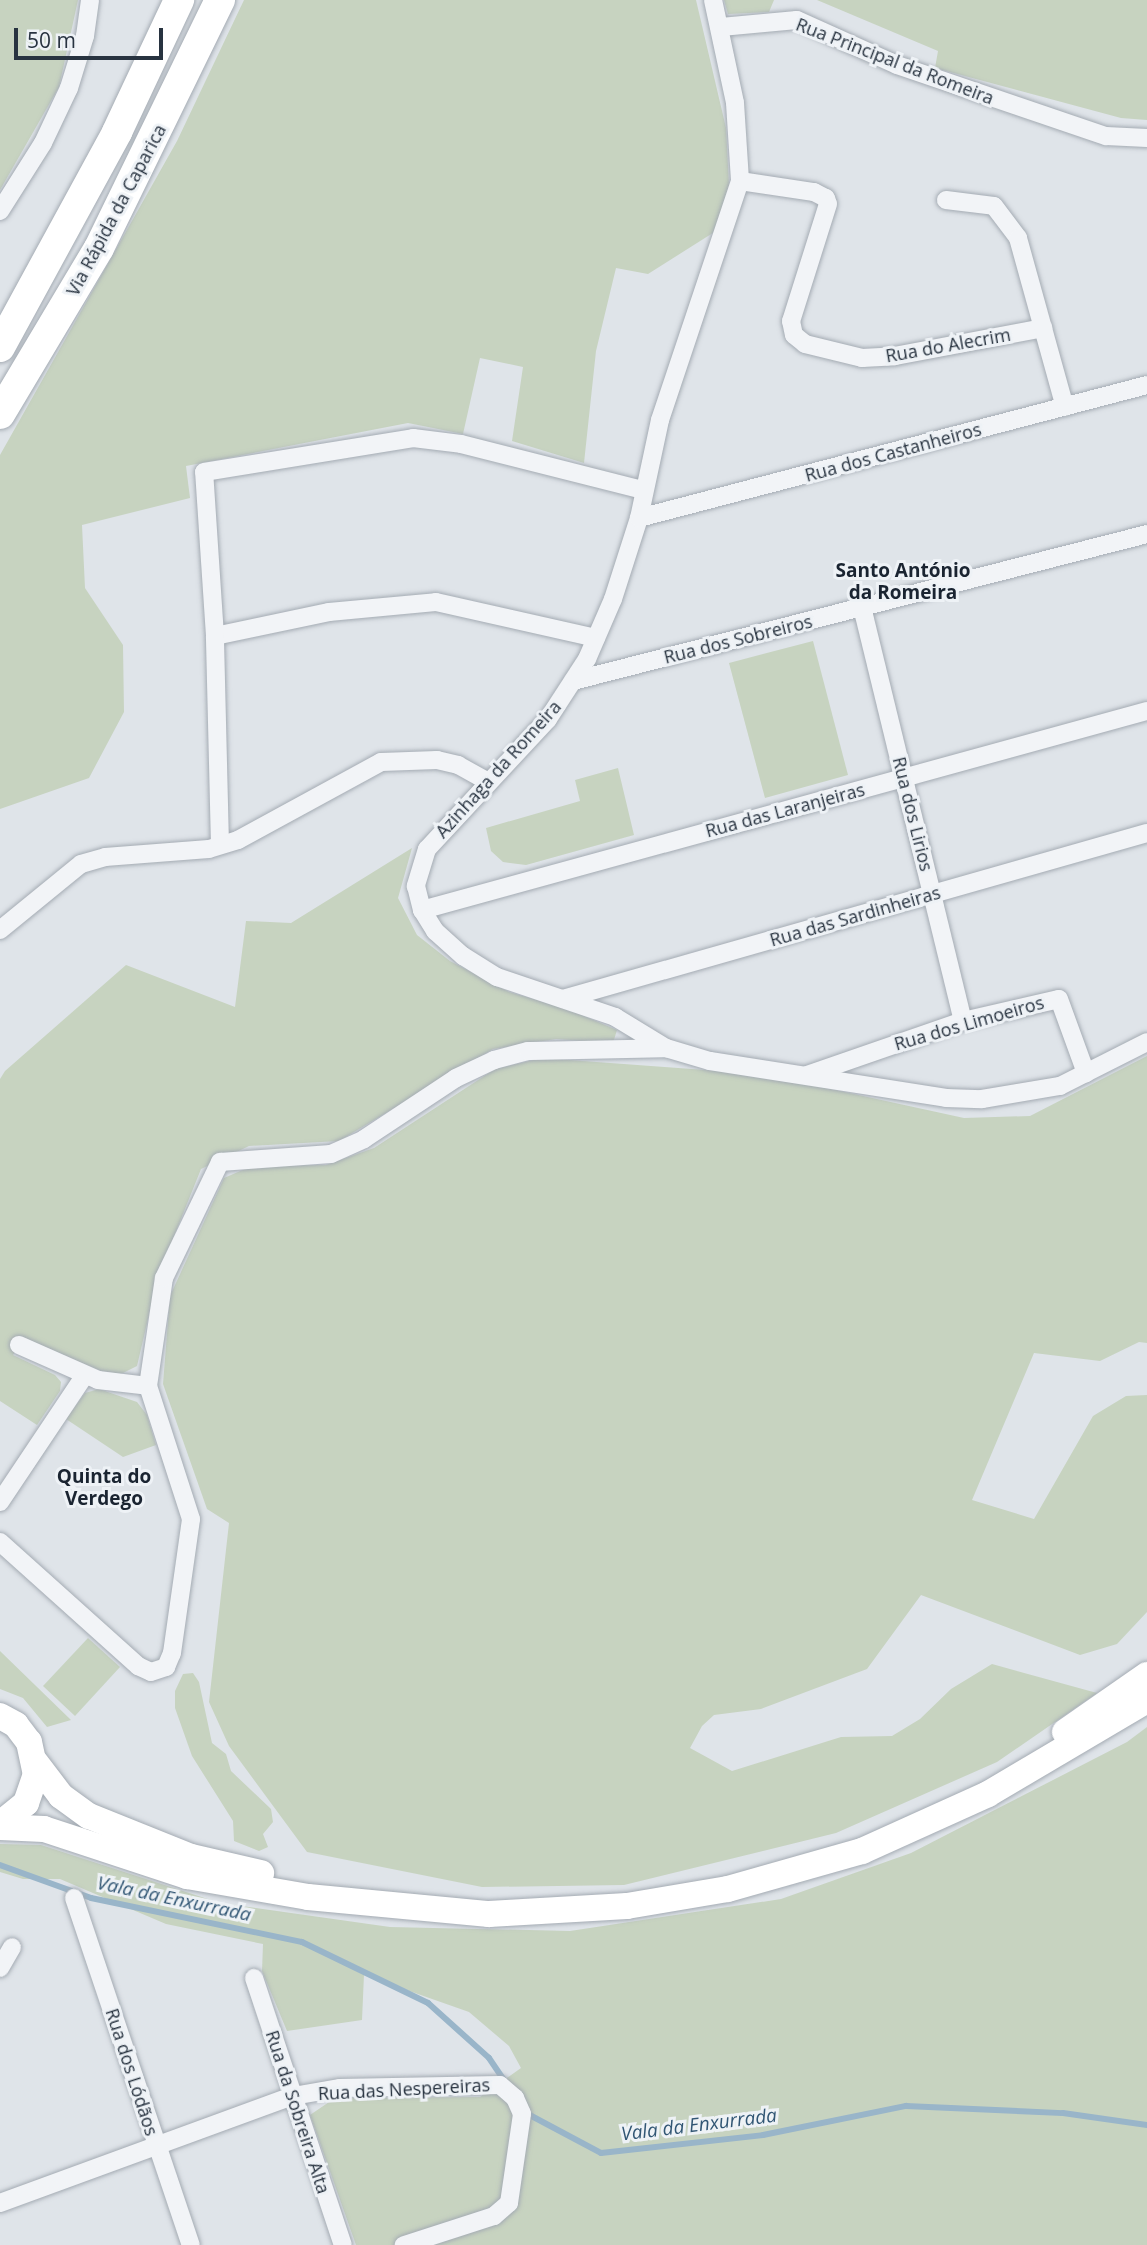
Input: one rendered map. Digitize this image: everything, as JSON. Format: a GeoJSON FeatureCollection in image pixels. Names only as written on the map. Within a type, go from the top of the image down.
{"type":"FeatureCollection","features":[{"type":"Feature","properties":{"kind":"highway","name":"Via Rápida da Caparica"},"geometry":{"type":"LineString","coordinates":[[0,347],[111,144],[178,0]]}},
{"type":"Feature","properties":{"kind":"highway","name":"Via Rápida da Caparica"},"geometry":{"type":"LineString","coordinates":[[0,414],[99,247],[220,0]]}},
{"type":"Feature","properties":{"kind":"main road"},"geometry":{"type":"LineString","coordinates":[[0,1716],[23,1733],[36,1763],[61,1796],[79,1810],[191,1857],[362,1890],[444,1899],[613,1895],[705,1881],[811,1855],[903,1821],[999,1775],[1147,1675]]}},
{"type":"Feature","properties":{"kind":"main road"},"geometry":{"type":"LineString","coordinates":[[0,1825],[44,1829],[187,1876],[346,1902],[489,1914],[627,1906],[727,1889],[874,1846],[988,1794],[1147,1700]]}},
{"type":"Feature","properties":{"kind":"main road"},"geometry":{"type":"LineString","coordinates":[[0,1825],[26,1803],[34,1784],[36,1763]]}},
{"type":"Feature","properties":{"kind":"street"},"geometry":{"type":"LineString","coordinates":[[0,211],[43,143],[69,88],[85,36],[90,0]]}},
{"type":"Feature","properties":{"kind":"street","name":"Azinhaga da Romeira"},"geometry":{"type":"LineString","coordinates":[[422,909],[416,886],[427,849],[548,719],[573,681],[596,638],[639,518],[660,420],[734,210],[740,181],[735,103],[721,27],[713,0]]}},
{"type":"Feature","properties":{"kind":"street","name":"Rua Principal da Romeira"},"geometry":{"type":"LineString","coordinates":[[721,27],[797,20],[897,65],[1106,136],[1147,138]]}},
{"type":"Feature","properties":{"kind":"street","name":"Rua do Alecrim"},"geometry":{"type":"LineString","coordinates":[[740,181],[814,192],[826,198],[828,204],[791,321],[794,335],[805,344],[862,358],[895,356],[1043,328]]}},
{"type":"Feature","properties":{"kind":"street"},"geometry":{"type":"LineString","coordinates":[[946,200],[987,202],[1004,216],[1018,238],[1065,407]]}},
{"type":"Feature","properties":{"kind":"street","name":"Rua dos Castanheiros"},"geometry":{"type":"LineString","coordinates":[[639,518],[1147,385]]}},
{"type":"Feature","properties":{"kind":"street"},"geometry":{"type":"LineString","coordinates":[[220,845],[215,636],[204,472],[412,438],[461,444],[643,490]]}},
{"type":"Feature","properties":{"kind":"street","name":"Rua dos Sobreiros"},"geometry":{"type":"LineString","coordinates":[[573,681],[1147,534]]}},
{"type":"Feature","properties":{"kind":"street"},"geometry":{"type":"LineString","coordinates":[[215,636],[329,612],[436,602],[596,638]]}},
{"type":"Feature","properties":{"kind":"street","name":"Rua dos Lirios"},"geometry":{"type":"LineString","coordinates":[[862,607],[963,1021]]}},
{"type":"Feature","properties":{"kind":"street","name":"Rua das Laranjeiras"},"geometry":{"type":"LineString","coordinates":[[422,909],[1147,711]]}},
{"type":"Feature","properties":{"kind":"street"},"geometry":{"type":"LineString","coordinates":[[0,930],[81,864],[105,857],[169,855],[220,845],[289,814],[381,762],[437,760],[458,765],[487,782]]}},
{"type":"Feature","properties":{"kind":"street","name":"Rua das Sardinheiras"},"geometry":{"type":"LineString","coordinates":[[563,999],[1147,833]]}},
{"type":"Feature","properties":{"kind":"street"},"geometry":{"type":"LineString","coordinates":[[422,909],[435,931],[463,956],[498,977],[615,1017],[666,1048],[710,1061],[946,1098],[982,1099],[1030,1094],[1086,1073],[1147,1042]]}},
{"type":"Feature","properties":{"kind":"street","name":"Rua dos Limoeiros"},"geometry":{"type":"LineString","coordinates":[[805,1076],[963,1021],[1059,999],[1086,1073]]}},
{"type":"Feature","properties":{"kind":"street"},"geometry":{"type":"LineString","coordinates":[[0,1542],[138,1667],[159,1671],[172,1653],[191,1520],[148,1386],[164,1278],[220,1162],[331,1154],[363,1139],[456,1078],[494,1060],[528,1051],[666,1048]]}},
{"type":"Feature","properties":{"kind":"street"},"geometry":{"type":"LineString","coordinates":[[19,1345],[85,1376],[148,1386]]}},
{"type":"Feature","properties":{"kind":"street"},"geometry":{"type":"LineString","coordinates":[[0,1502],[85,1376]]}},
{"type":"Feature","properties":{"kind":"street","name":"Rua dos Lódãos"},"geometry":{"type":"LineString","coordinates":[[74,1898],[191,2245]]}},
{"type":"Feature","properties":{"kind":"street"},"geometry":{"type":"LineString","coordinates":[[0,1968],[12,1947]]}},
{"type":"Feature","properties":{"kind":"street","name":"Rua da Sobreira Alta"},"geometry":{"type":"LineString","coordinates":[[254,1978],[343,2245]]}},
{"type":"Feature","properties":{"kind":"street","name":"Rua das Nespereiras"},"geometry":{"type":"LineString","coordinates":[[0,2203],[293,2096],[340,2088],[492,2082],[514,2098],[522,2116],[513,2192],[505,2208],[494,2216],[404,2245]]}},
{"type":"Feature","properties":{"kind":"green space"},"geometry":{"type":"Polygon","coordinates":[[[0,0],[78,0],[59,87],[0,190],[0,0]]]}},
{"type":"Feature","properties":{"kind":"green space"},"geometry":{"type":"Polygon","coordinates":[[[244,0],[696,0],[726,128],[729,185],[716,231],[648,274],[616,268],[596,351],[584,463],[512,441],[523,367],[480,358],[463,434],[408,423],[186,466],[190,498],[82,525],[85,588],[123,645],[124,712],[89,778],[0,809],[0,455],[177,141],[244,0]]]}},
{"type":"Feature","properties":{"kind":"green space"},"geometry":{"type":"Polygon","coordinates":[[[724,0],[774,0],[769,12],[728,14],[724,0]]]}},
{"type":"Feature","properties":{"kind":"green space"},"geometry":{"type":"Polygon","coordinates":[[[817,0],[1147,0],[1147,120],[1121,118],[935,68],[938,51],[817,0]]]}},
{"type":"Feature","properties":{"kind":"green space"},"geometry":{"type":"Polygon","coordinates":[[[813,641],[848,775],[765,798],[729,663],[813,641]]]}},
{"type":"Feature","properties":{"kind":"green space"},"geometry":{"type":"Polygon","coordinates":[[[618,768],[634,835],[526,865],[503,862],[491,851],[486,828],[580,801],[575,780],[618,768]]]}},
{"type":"Feature","properties":{"kind":"green space"},"geometry":{"type":"Polygon","coordinates":[[[412,848],[398,898],[417,935],[450,961],[509,992],[565,1008],[617,1030],[613,1043],[556,1039],[493,1049],[339,1141],[249,1146],[201,1169],[158,1276],[137,1366],[121,1374],[101,1371],[24,1338],[13,1355],[55,1375],[61,1382],[60,1391],[37,1425],[0,1401],[0,1079],[5,1071],[126,965],[235,1007],[246,921],[291,923],[412,848]]]}},
{"type":"Feature","properties":{"kind":"green space"},"geometry":{"type":"Polygon","coordinates":[[[1147,1056],[1147,1343],[1139,1342],[1100,1361],[1034,1353],[972,1500],[1034,1519],[1093,1416],[1126,1396],[1147,1395],[1147,1612],[1117,1644],[1080,1655],[921,1595],[867,1669],[761,1709],[714,1715],[702,1726],[690,1748],[732,1771],[841,1737],[892,1736],[920,1719],[951,1689],[992,1664],[1097,1693],[997,1762],[836,1833],[624,1885],[482,1887],[307,1852],[229,1746],[209,1702],[229,1523],[207,1509],[163,1384],[170,1296],[224,1178],[252,1166],[326,1165],[374,1148],[495,1069],[542,1058],[719,1071],[808,1084],[964,1118],[1030,1116],[1147,1056]]]}},
{"type":"Feature","properties":{"kind":"green space"},"geometry":{"type":"Polygon","coordinates":[[[99,1389],[137,1402],[147,1415],[156,1445],[123,1457],[66,1419],[85,1393],[99,1389]]]}},
{"type":"Feature","properties":{"kind":"green space"},"geometry":{"type":"Polygon","coordinates":[[[88,1638],[120,1667],[75,1716],[43,1686],[88,1638]]]}},
{"type":"Feature","properties":{"kind":"green space"},"geometry":{"type":"Polygon","coordinates":[[[0,1651],[71,1720],[47,1727],[23,1698],[0,1689],[0,1651]]]}},
{"type":"Feature","properties":{"kind":"green space"},"geometry":{"type":"Polygon","coordinates":[[[193,1673],[199,1682],[212,1743],[226,1754],[231,1771],[271,1809],[273,1822],[263,1834],[268,1847],[259,1851],[234,1841],[233,1821],[192,1756],[175,1708],[175,1691],[183,1674],[193,1673]]]}},
{"type":"Feature","properties":{"kind":"green space"},"geometry":{"type":"Polygon","coordinates":[[[1147,1727],[1147,2245],[356,2245],[310,2115],[335,2098],[480,2097],[521,2068],[509,2046],[469,2012],[364,1975],[362,2020],[287,2031],[262,1971],[263,1944],[166,1924],[60,1879],[23,1879],[0,1872],[0,1844],[41,1845],[220,1903],[390,1927],[570,1931],[781,1899],[911,1853],[1127,1742],[1147,1727]]]}},
{"type":"Feature","properties":{"kind":"waterway","name":"Vala da Enxurrada"},"geometry":{"type":"LineString","coordinates":[[0,1865],[91,1898],[302,1942],[428,2003],[489,2058],[505,2082]]}},
{"type":"Feature","properties":{"kind":"waterway","name":"Vala da Enxurrada"},"geometry":{"type":"LineString","coordinates":[[524,2112],[601,2153],[763,2135],[906,2106],[1063,2113],[1147,2125]]}},
{"type":"Feature","properties":{"kind":"district","name":"Santo António da Romeira"},"geometry":{"type":"Point","coordinates":[903,582]}},
{"type":"Feature","properties":{"kind":"district","name":"Quinta do Verdego"},"geometry":{"type":"Point","coordinates":[104,1488]}}]}
